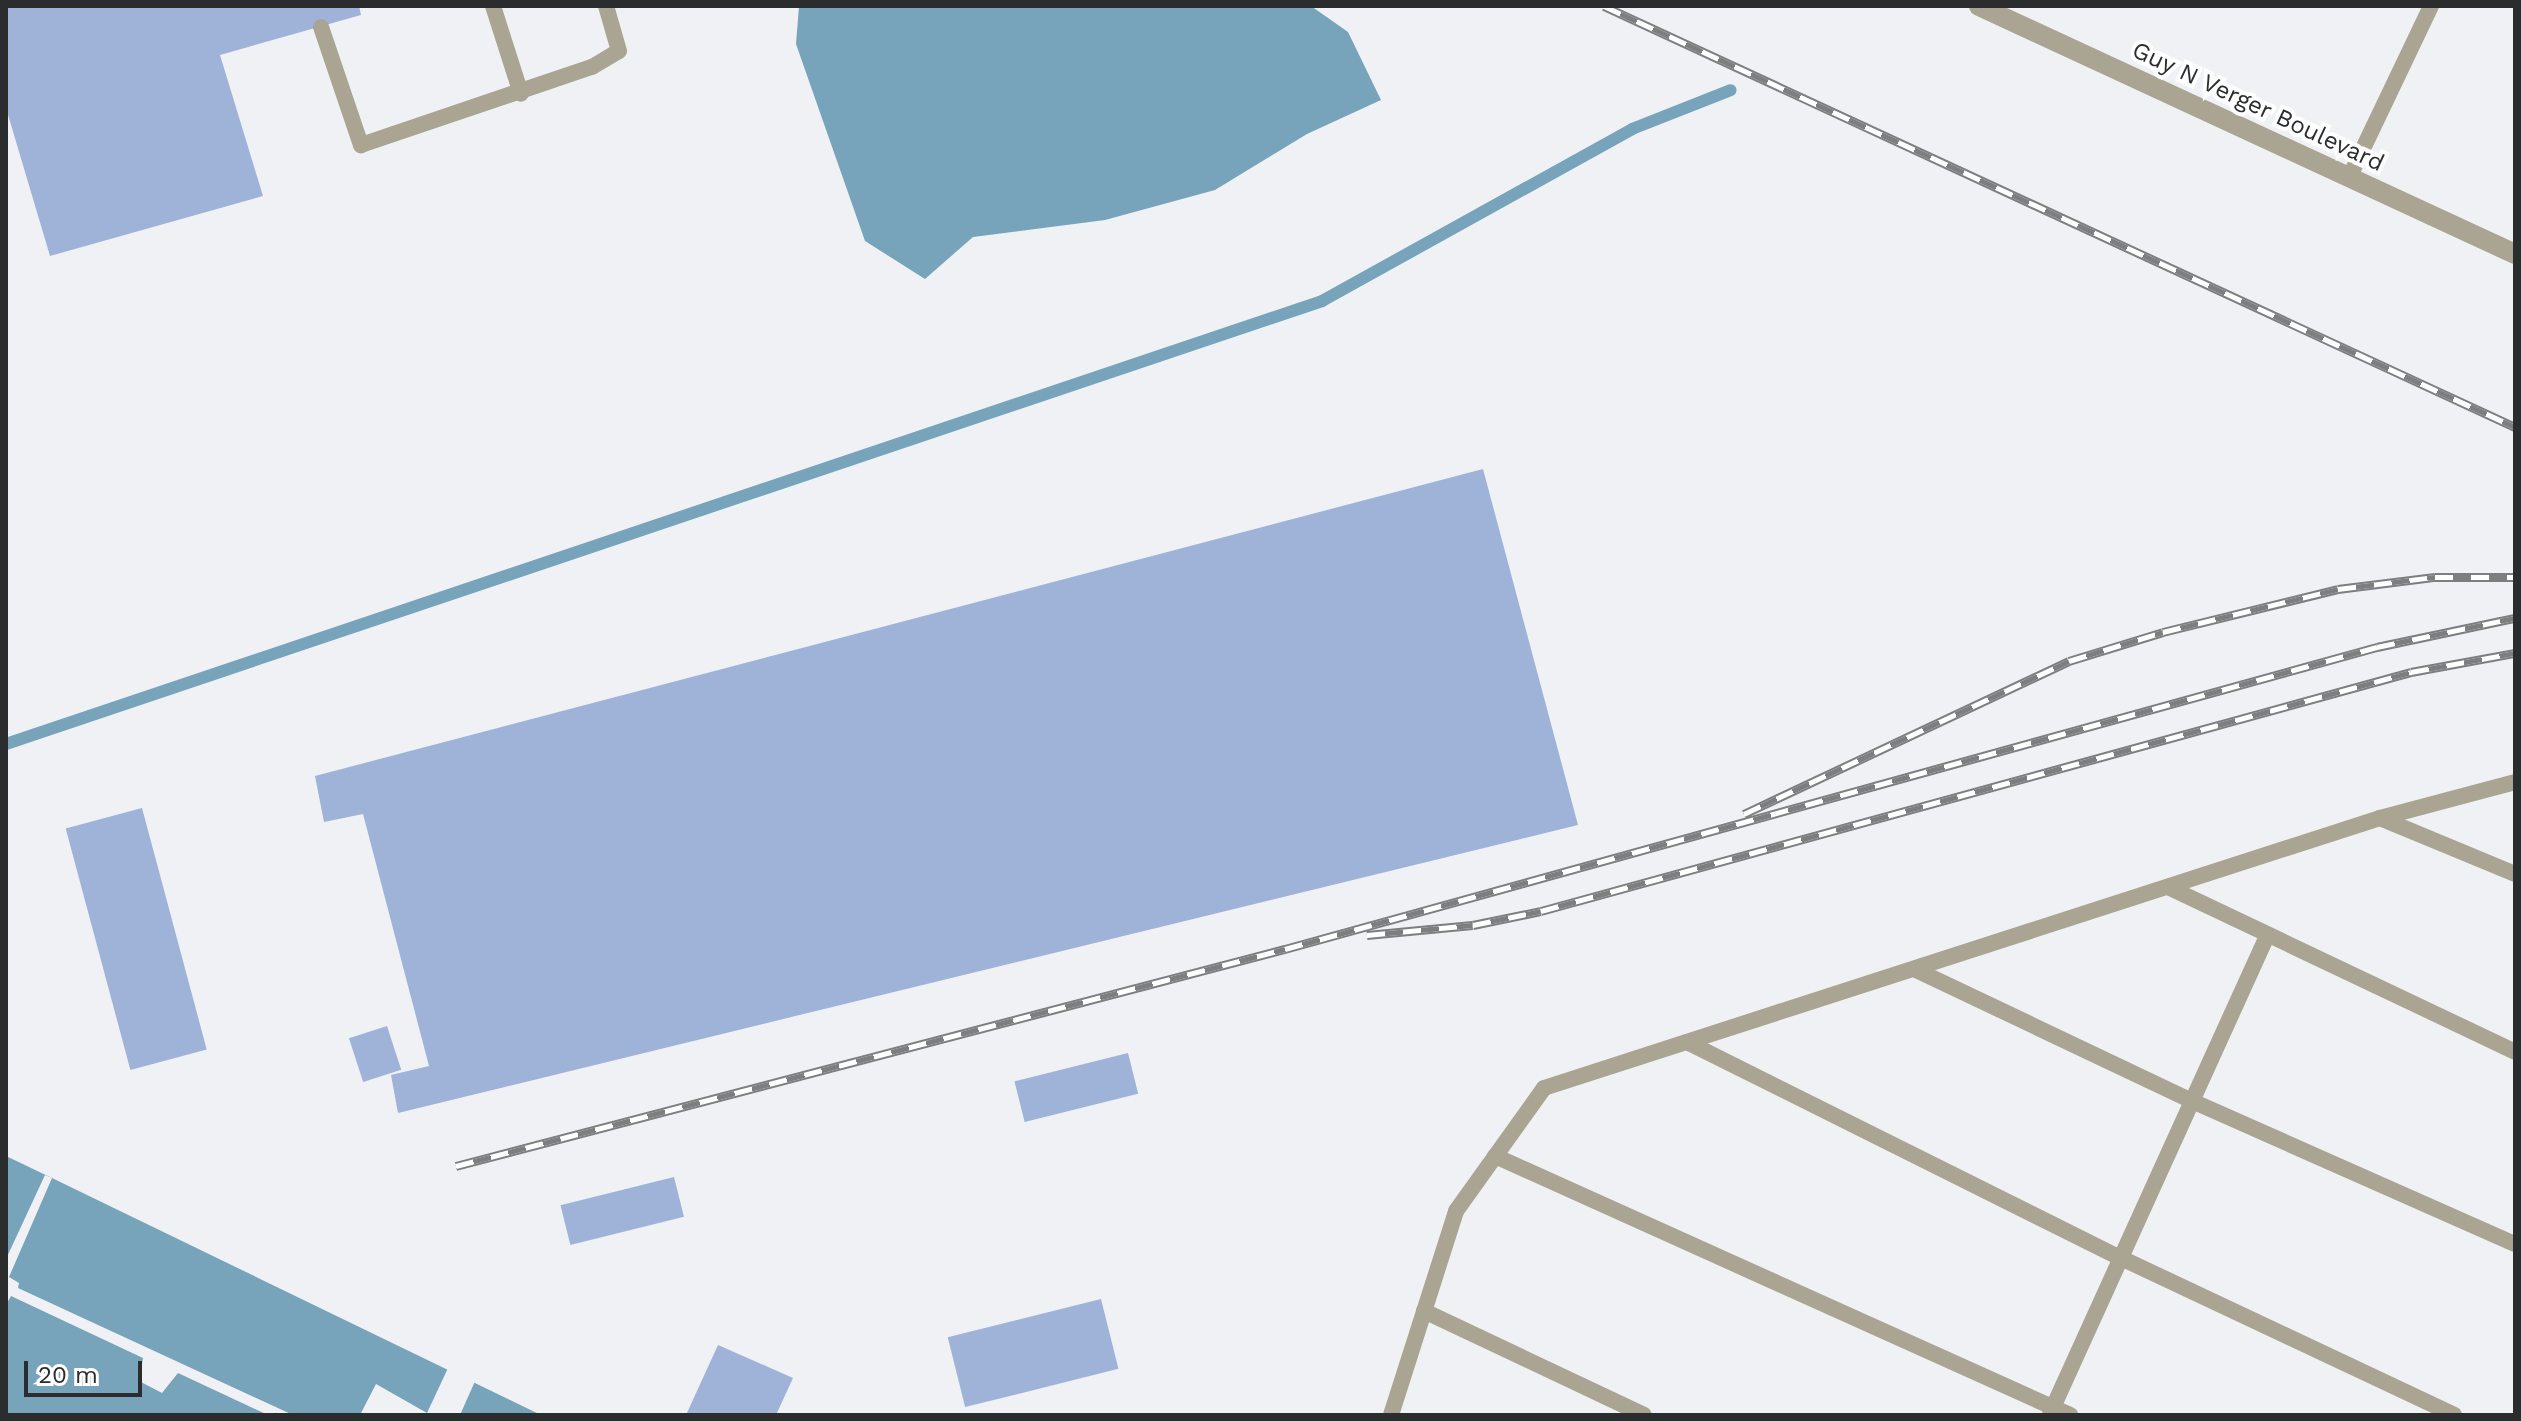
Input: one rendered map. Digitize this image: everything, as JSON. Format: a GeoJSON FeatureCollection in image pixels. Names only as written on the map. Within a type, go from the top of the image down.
{"type":"FeatureCollection","features":[{"type":"Feature","properties":{"kind":"street","name":"Guy N Verger Boulevard"},"geometry":{"type":"LineString","coordinates":[[1979,6],[2515,254]]}},
{"type":"Feature","properties":{"kind":"lane"},"geometry":{"type":"LineString","coordinates":[[493,6],[521,94]]}},
{"type":"Feature","properties":{"kind":"lane"},"geometry":{"type":"LineString","coordinates":[[321,27],[361,145],[521,94],[592,67],[619,51],[606,6]]}},
{"type":"Feature","properties":{"kind":"lane"},"geometry":{"type":"LineString","coordinates":[[2349,178],[2431,6]]}},
{"type":"Feature","properties":{"kind":"lane"},"geometry":{"type":"LineString","coordinates":[[1391,1415],[1456,1211],[1544,1088],[2380,818],[2515,782]]}},
{"type":"Feature","properties":{"kind":"lane"},"geometry":{"type":"LineString","coordinates":[[2380,818],[2515,874]]}},
{"type":"Feature","properties":{"kind":"lane"},"geometry":{"type":"LineString","coordinates":[[2168,887],[2515,1052]]}},
{"type":"Feature","properties":{"kind":"lane"},"geometry":{"type":"LineString","coordinates":[[2052,1411],[2267,936]]}},
{"type":"Feature","properties":{"kind":"lane"},"geometry":{"type":"LineString","coordinates":[[1914,969],[2192,1101],[2515,1244]]}},
{"type":"Feature","properties":{"kind":"lane"},"geometry":{"type":"LineString","coordinates":[[1687,1042],[2121,1258],[2454,1415]]}},
{"type":"Feature","properties":{"kind":"lane"},"geometry":{"type":"LineString","coordinates":[[1495,1156],[2052,1411],[2070,1415]]}},
{"type":"Feature","properties":{"kind":"lane"},"geometry":{"type":"LineString","coordinates":[[1424,1311],[1644,1415]]}},
{"type":"Feature","properties":{"kind":"water"},"geometry":{"type":"Polygon","coordinates":[[[799,6],[1311,6],[1348,32],[1381,100],[1307,134],[1215,190],[1105,220],[973,237],[925,279],[865,241],[796,44],[799,6]]]}},
{"type":"Feature","properties":{"kind":"water"},"geometry":{"type":"Polygon","coordinates":[[[6,1156],[52,1178],[541,1415],[6,1415],[6,1156]]]}},
{"type":"Feature","properties":{"kind":"pier"},"geometry":{"type":"Polygon","coordinates":[[[45,1175],[52,1178],[9,1277],[19,1283],[18,1288],[293,1415],[268,1415],[178,1373],[162,1393],[139,1381],[143,1358],[11,1296],[6,1305],[6,1259],[45,1175]]]}},
{"type":"Feature","properties":{"kind":"pier"},"geometry":{"type":"Polygon","coordinates":[[[449,1366],[476,1379],[460,1415],[360,1415],[376,1384],[427,1413],[449,1366]]]}},
{"type":"Feature","properties":{"kind":"building"},"geometry":{"type":"Polygon","coordinates":[[[6,6],[359,6],[361,15],[220,55],[263,196],[50,256],[6,108],[6,6]]]}},
{"type":"Feature","properties":{"kind":"building"},"geometry":{"type":"Polygon","coordinates":[[[1483,469],[1578,825],[398,1113],[391,1075],[429,1066],[363,814],[324,822],[315,776],[1483,469]]]}},
{"type":"Feature","properties":{"kind":"building"},"geometry":{"type":"Polygon","coordinates":[[[142,808],[207,1049],[130,1070],[66,828],[142,808]]]}},
{"type":"Feature","properties":{"kind":"building"},"geometry":{"type":"Polygon","coordinates":[[[387,1026],[401,1070],[363,1082],[349,1038],[387,1026]]]}},
{"type":"Feature","properties":{"kind":"building"},"geometry":{"type":"Polygon","coordinates":[[[1128,1053],[1138,1094],[1025,1122],[1014,1081],[1128,1053]]]}},
{"type":"Feature","properties":{"kind":"building"},"geometry":{"type":"Polygon","coordinates":[[[674,1177],[684,1217],[570,1245],[560,1205],[674,1177]]]}},
{"type":"Feature","properties":{"kind":"building"},"geometry":{"type":"Polygon","coordinates":[[[1101,1299],[1118,1369],[965,1407],[948,1337],[1101,1299]]]}},
{"type":"Feature","properties":{"kind":"building"},"geometry":{"type":"Polygon","coordinates":[[[718,1345],[793,1378],[776,1415],[686,1415],[718,1345]]]}},
{"type":"Feature","properties":{"kind":"waterway"},"geometry":{"type":"LineString","coordinates":[[6,744],[1322,301],[1632,129],[1731,90]]}},
{"type":"Feature","properties":{"kind":"railway"},"geometry":{"type":"LineString","coordinates":[[1604,6],[2515,427]]}},
{"type":"Feature","properties":{"kind":"railway"},"geometry":{"type":"LineString","coordinates":[[1744,814],[2069,661],[2163,632],[2338,589],[2435,577],[2515,577]]}},
{"type":"Feature","properties":{"kind":"railway"},"geometry":{"type":"LineString","coordinates":[[456,1166],[1285,949],[2377,647],[2515,618]]}},
{"type":"Feature","properties":{"kind":"railway"},"geometry":{"type":"LineString","coordinates":[[1367,935],[1473,925],[1541,911],[2411,672],[2515,653]]}}]}
